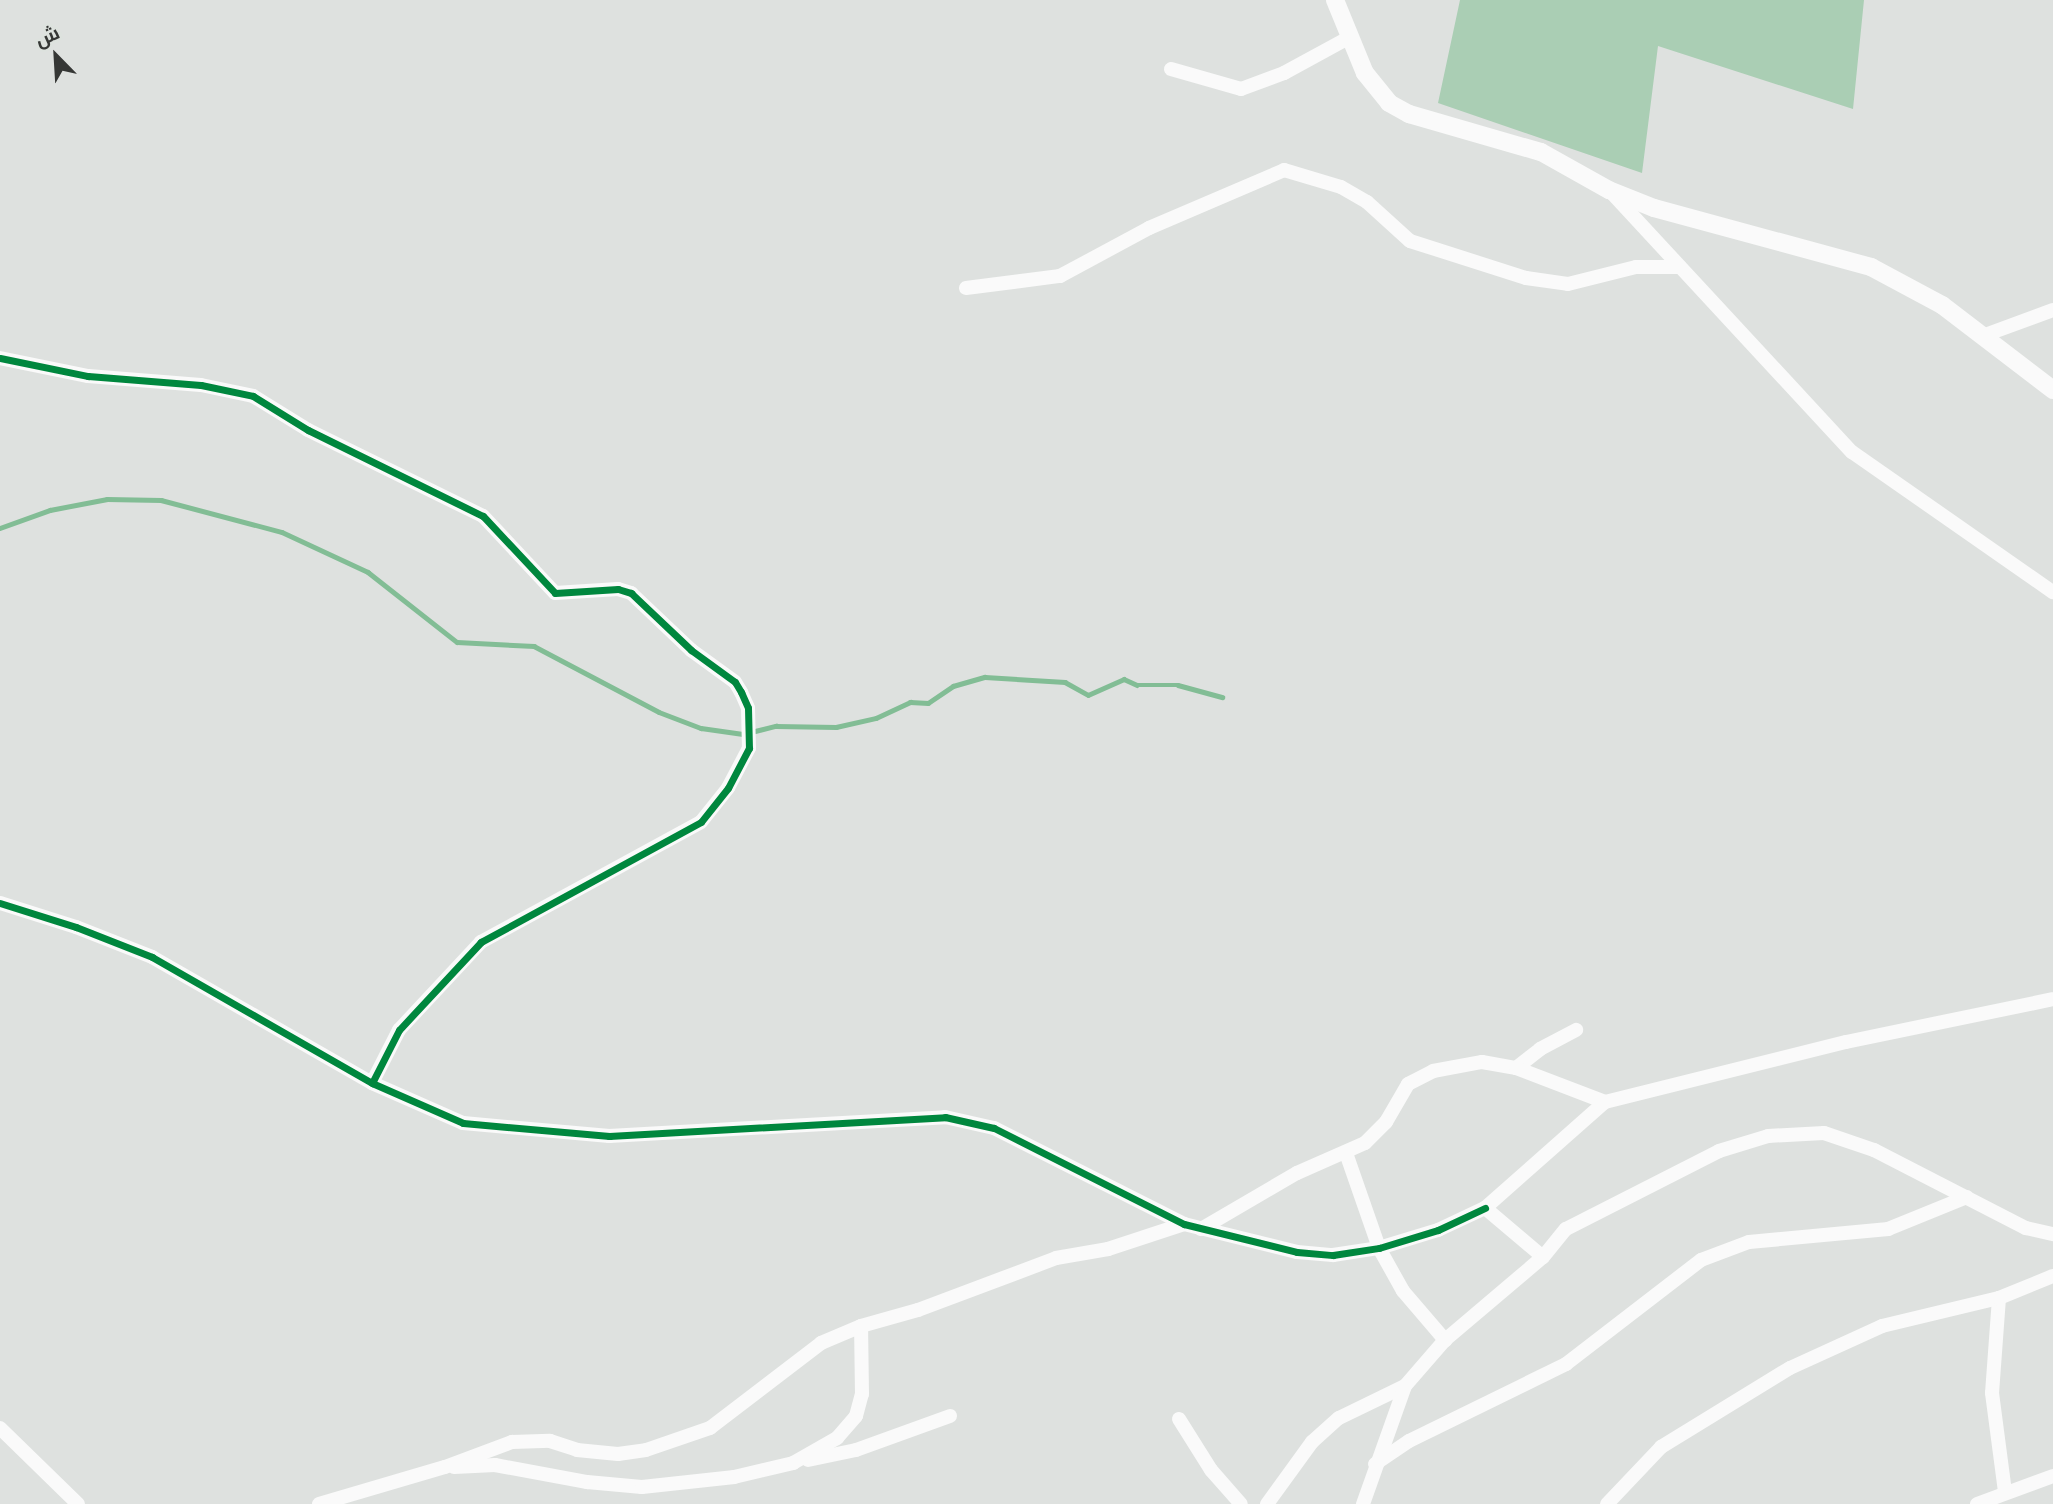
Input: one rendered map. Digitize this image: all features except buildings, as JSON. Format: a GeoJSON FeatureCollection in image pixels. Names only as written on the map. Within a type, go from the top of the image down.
{"type":"FeatureCollection","features":[{"type":"Feature","properties":{"kind":"street"},"geometry":{"type":"LineString","coordinates":[[1335,0],[1365,73],[1389,103],[1409,114],[1541,152],[1609,190],[1654,208],[1871,267],[1920,291],[1985,335],[2053,390]]}},
{"type":"Feature","properties":{"kind":"street"},"geometry":{"type":"LineString","coordinates":[[1171,69],[1241,89],[1284,73],[1350,37]]}},
{"type":"Feature","properties":{"kind":"street"},"geometry":{"type":"LineString","coordinates":[[966,288],[1060,276],[1149,228],[1284,170],[1341,187],[1367,202],[1410,241],[1526,278],[1569,285],[1636,267],[1680,267]]}},
{"type":"Feature","properties":{"kind":"street"},"geometry":{"type":"LineString","coordinates":[[1609,190],[1852,452],[2053,592]]}},
{"type":"Feature","properties":{"kind":"street"},"geometry":{"type":"LineString","coordinates":[[1985,335],[2053,310]]}},
{"type":"Feature","properties":{"kind":"street"},"geometry":{"type":"LineString","coordinates":[[0,358],[88,376],[211,386],[253,396],[308,430],[483,516],[519,559],[555,593],[618,589],[631,593],[691,650],[735,682],[741,692],[748,708],[749,748],[728,788],[701,822],[481,942],[399,1030],[372,1083]]}},
{"type":"Feature","properties":{"kind":"street"},"geometry":{"type":"LineString","coordinates":[[0,903],[76,927],[152,957],[372,1083],[463,1124],[497,1130],[621,1136],[945,1117],[994,1128],[1184,1224],[1297,1252],[1333,1255],[1378,1248],[1438,1230],[1485,1208],[1605,1102],[1846,1042],[2053,999]]}},
{"type":"Feature","properties":{"kind":"street"},"geometry":{"type":"LineString","coordinates":[[1516,1068],[1540,1049],[1576,1030]]}},
{"type":"Feature","properties":{"kind":"street"},"geometry":{"type":"LineString","coordinates":[[1201,1229],[1297,1173],[1346,1153],[1379,1131],[1415,1079],[1460,1063],[1516,1068],[1605,1102]]}},
{"type":"Feature","properties":{"kind":"street"},"geometry":{"type":"LineString","coordinates":[[1363,1504],[1375,1464],[1405,1386],[1445,1340],[1543,1257],[1566,1229],[1686,1165],[1768,1136],[1804,1132],[1848,1139],[2026,1228],[2053,1234]]}},
{"type":"Feature","properties":{"kind":"street"},"geometry":{"type":"LineString","coordinates":[[1346,1153],[1378,1248],[1403,1291],[1445,1340]]}},
{"type":"Feature","properties":{"kind":"street"},"geometry":{"type":"LineString","coordinates":[[1375,1464],[1409,1441],[1566,1364],[1612,1332],[1668,1283],[1712,1255],[1749,1242],[1888,1229],[1967,1197]]}},
{"type":"Feature","properties":{"kind":"street"},"geometry":{"type":"LineString","coordinates":[[1485,1208],[1543,1257]]}},
{"type":"Feature","properties":{"kind":"street"},"geometry":{"type":"LineString","coordinates":[[319,1504],[445,1468],[512,1442],[550,1441],[577,1450],[618,1454],[646,1450],[710,1428],[821,1343],[861,1326],[918,1310],[1056,1258],[1108,1249],[1184,1224]]}},
{"type":"Feature","properties":{"kind":"street"},"geometry":{"type":"LineString","coordinates":[[1606,1504],[1661,1447],[1790,1368],[1882,1326],[1999,1297],[2053,1276]]}},
{"type":"Feature","properties":{"kind":"street"},"geometry":{"type":"LineString","coordinates":[[1999,1297],[1992,1393],[2006,1492]]}},
{"type":"Feature","properties":{"kind":"street"},"geometry":{"type":"LineString","coordinates":[[793,1463],[837,1438],[856,1416],[862,1394],[861,1326]]}},
{"type":"Feature","properties":{"kind":"street"},"geometry":{"type":"LineString","coordinates":[[1267,1504],[1312,1442],[1339,1419],[1405,1386]]}},
{"type":"Feature","properties":{"kind":"street"},"geometry":{"type":"LineString","coordinates":[[445,1468],[495,1465],[587,1482],[642,1487],[734,1477],[856,1450],[950,1416]]}},
{"type":"Feature","properties":{"kind":"street"},"geometry":{"type":"LineString","coordinates":[[1179,1419],[1211,1470],[1241,1504]]}},
{"type":"Feature","properties":{"kind":"street"},"geometry":{"type":"LineString","coordinates":[[0,1428],[78,1504]]}},
{"type":"Feature","properties":{"kind":"street"},"geometry":{"type":"LineString","coordinates":[[1977,1504],[2053,1476]]}},
{"type":"Feature","properties":{"kind":"green space"},"geometry":{"type":"Polygon","coordinates":[[[1460,0],[1864,0],[1853,109],[1658,46],[1642,173],[1438,103],[1460,0]]]}},
{"type":"Feature","properties":{"kind":"waterway"},"geometry":{"type":"LineString","coordinates":[[0,528],[50,510],[107,499],[161,500],[282,532],[368,572],[457,642],[534,646],[659,712],[701,728],[743,734],[776,726],[836,727],[876,718],[910,702],[928,703],[953,686],[985,677],[1065,682],[1088,695],[1124,679],[1137,685],[1178,685],[1222,697]]}},
{"type":"Feature","properties":{"kind":"cycle path"},"geometry":{"type":"LineString","coordinates":[[0,358],[88,376],[201,385],[253,396],[308,430],[483,516],[555,593],[618,589],[631,593],[691,650],[735,682],[741,692],[748,708],[749,748],[728,788],[701,822],[481,942],[399,1030],[372,1083]]}},
{"type":"Feature","properties":{"kind":"cycle path"},"geometry":{"type":"LineString","coordinates":[[0,903],[76,927],[152,957],[372,1083],[463,1123],[609,1136],[945,1117],[994,1128],[1184,1224],[1297,1252],[1333,1255],[1379,1248],[1438,1230],[1485,1208]]}}]}
